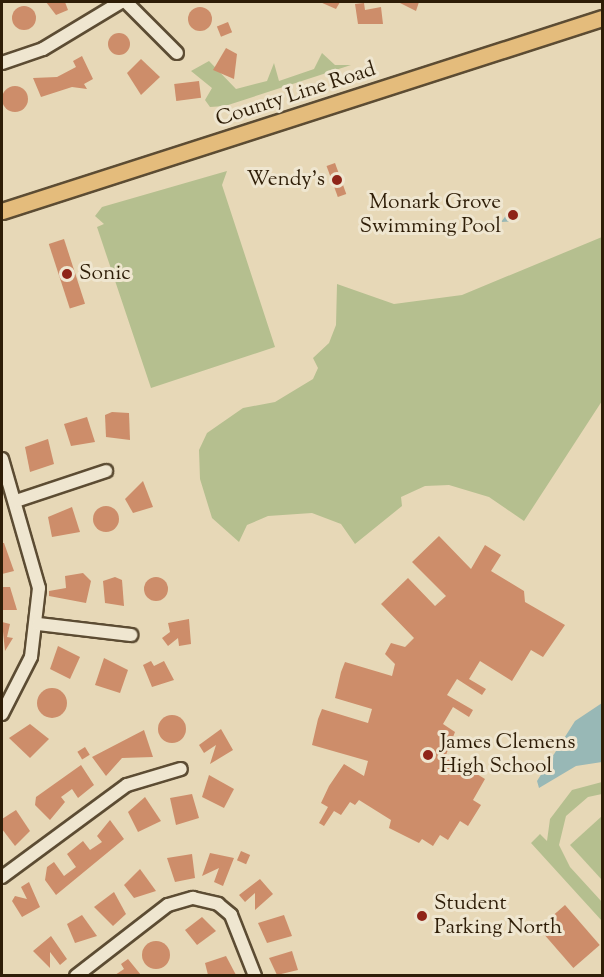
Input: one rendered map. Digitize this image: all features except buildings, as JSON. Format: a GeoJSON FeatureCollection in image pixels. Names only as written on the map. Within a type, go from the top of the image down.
{"type":"FeatureCollection","features":[{"type":"Feature","properties":{"kind":"main road","name":"County Line Road"},"geometry":{"type":"LineString","coordinates":[[2,212],[603,18]]}},
{"type":"Feature","properties":{"kind":"street"},"geometry":{"type":"LineString","coordinates":[[2,63],[43,49],[121,2]]}},
{"type":"Feature","properties":{"kind":"street"},"geometry":{"type":"LineString","coordinates":[[126,2],[177,53]]}},
{"type":"Feature","properties":{"kind":"street"},"geometry":{"type":"LineString","coordinates":[[2,459],[35,567],[38,624],[31,657],[2,714]]}},
{"type":"Feature","properties":{"kind":"street"},"geometry":{"type":"LineString","coordinates":[[16,501],[106,471]]}},
{"type":"Feature","properties":{"kind":"street"},"geometry":{"type":"LineString","coordinates":[[38,624],[131,635]]}},
{"type":"Feature","properties":{"kind":"street"},"geometry":{"type":"LineString","coordinates":[[2,877],[127,785],[181,769]]}},
{"type":"Feature","properties":{"kind":"street"},"geometry":{"type":"LineString","coordinates":[[76,975],[168,905],[193,898],[218,904],[231,915],[255,975]]}},
{"type":"Feature","properties":{"kind":"green space"},"geometry":{"type":"Polygon","coordinates":[[[322,53],[335,65],[351,65],[225,106],[210,107],[205,100],[212,88],[191,71],[209,61],[236,89],[267,81],[274,63],[279,81],[314,69],[322,53]]]}},
{"type":"Feature","properties":{"kind":"green space"},"geometry":{"type":"Polygon","coordinates":[[[227,171],[222,185],[275,347],[151,388],[97,227],[104,224],[95,216],[102,207],[227,171]]]}},
{"type":"Feature","properties":{"kind":"green space"},"geometry":{"type":"Polygon","coordinates":[[[602,237],[602,401],[524,521],[489,497],[449,485],[425,486],[401,497],[402,506],[355,544],[341,524],[312,513],[268,516],[247,525],[239,542],[212,518],[200,479],[199,450],[207,433],[243,408],[275,402],[313,379],[318,368],[313,358],[329,343],[336,325],[337,284],[394,304],[462,295],[602,237]]]}},
{"type":"Feature","properties":{"kind":"green space"},"geometry":{"type":"Polygon","coordinates":[[[602,782],[602,794],[588,797],[566,816],[559,845],[570,867],[602,902],[602,921],[531,843],[540,834],[547,841],[550,819],[572,790],[602,782]]]}},
{"type":"Feature","properties":{"kind":"green space"},"geometry":{"type":"Polygon","coordinates":[[[602,816],[602,880],[570,845],[602,816]]]}},
{"type":"Feature","properties":{"kind":"water","name":"Monark Grove Swimming Pool"},"geometry":{"type":"Polygon","coordinates":[[[511,209],[518,213],[517,221],[501,222],[511,209]]]}},
{"type":"Feature","properties":{"kind":"water"},"geometry":{"type":"Polygon","coordinates":[[[602,703],[602,762],[576,766],[539,788],[537,781],[575,721],[602,703]]]}},
{"type":"Feature","properties":{"kind":"place","name":"Wendy's"},"geometry":{"type":"Point","coordinates":[337,180]}},
{"type":"Feature","properties":{"kind":"place","name":"Monark Grove Swimming Pool"},"geometry":{"type":"Point","coordinates":[513,215]}},
{"type":"Feature","properties":{"kind":"place","name":"Sonic"},"geometry":{"type":"Point","coordinates":[67,274]}},
{"type":"Feature","properties":{"kind":"place","name":"James Clemens High School"},"geometry":{"type":"Point","coordinates":[428,755]}},
{"type":"Feature","properties":{"kind":"place","name":"Student Parking North"},"geometry":{"type":"Point","coordinates":[422,916]}}]}
